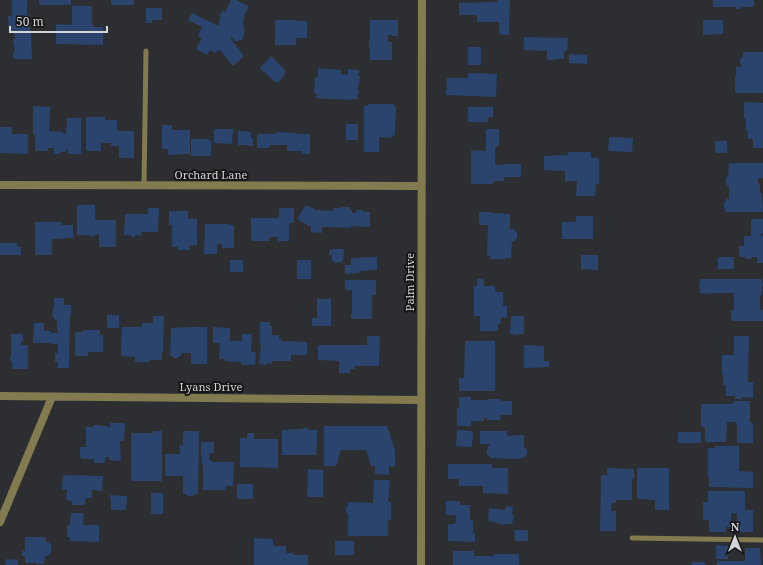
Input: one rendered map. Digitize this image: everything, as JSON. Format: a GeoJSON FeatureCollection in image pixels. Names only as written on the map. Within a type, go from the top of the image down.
{"type":"FeatureCollection","features":[{"type":"Feature","properties":{"kind":"street","name":"Palm Drive"},"geometry":{"type":"LineString","coordinates":[[421,565],[422,0]]}},
{"type":"Feature","properties":{"kind":"street","name":"Orchard Lane"},"geometry":{"type":"LineString","coordinates":[[0,185],[421,186]]}},
{"type":"Feature","properties":{"kind":"street","name":"Lyans Drive"},"geometry":{"type":"LineString","coordinates":[[0,396],[421,400]]}},
{"type":"Feature","properties":{"kind":"street"},"geometry":{"type":"LineString","coordinates":[[0,522],[52,396]]}},
{"type":"Feature","properties":{"kind":"lane"},"geometry":{"type":"LineString","coordinates":[[144,185],[146,51]]}},
{"type":"Feature","properties":{"kind":"lane"},"geometry":{"type":"LineString","coordinates":[[632,538],[763,540]]}},
{"type":"Feature","properties":{"kind":"building"},"geometry":{"type":"Polygon","coordinates":[[[12,0],[27,0],[27,15],[29,15],[31,31],[32,59],[15,59],[13,57],[13,53],[15,52],[13,40],[15,39],[14,33],[9,33],[8,16],[12,16],[12,0]]]}},
{"type":"Feature","properties":{"kind":"building"},"geometry":{"type":"Polygon","coordinates":[[[39,0],[71,0],[71,5],[39,5],[39,0]]]}},
{"type":"Feature","properties":{"kind":"building"},"geometry":{"type":"Polygon","coordinates":[[[111,0],[134,0],[134,5],[111,5],[111,0]]]}},
{"type":"Feature","properties":{"kind":"building"},"geometry":{"type":"Polygon","coordinates":[[[231,0],[236,0],[249,6],[243,20],[245,32],[242,40],[235,41],[231,36],[230,38],[244,56],[233,66],[220,50],[215,53],[210,50],[207,55],[196,49],[202,38],[198,36],[202,27],[188,20],[192,13],[219,26],[220,25],[218,23],[221,17],[219,17],[222,11],[225,12],[231,0]]]}},
{"type":"Feature","properties":{"kind":"building"},"geometry":{"type":"Polygon","coordinates":[[[497,0],[510,0],[509,35],[500,35],[499,22],[477,22],[477,15],[459,15],[459,3],[497,2],[497,0]]]}},
{"type":"Feature","properties":{"kind":"building"},"geometry":{"type":"Polygon","coordinates":[[[713,0],[754,0],[754,7],[741,7],[741,9],[736,9],[736,7],[713,7],[713,0]]]}},
{"type":"Feature","properties":{"kind":"building"},"geometry":{"type":"Polygon","coordinates":[[[72,6],[92,6],[93,27],[103,27],[103,45],[56,44],[56,24],[72,25],[72,6]]]}},
{"type":"Feature","properties":{"kind":"building"},"geometry":{"type":"Polygon","coordinates":[[[146,8],[162,8],[162,20],[152,20],[152,23],[146,23],[146,8]]]}},
{"type":"Feature","properties":{"kind":"building"},"geometry":{"type":"Polygon","coordinates":[[[275,20],[307,21],[307,38],[296,38],[296,45],[275,45],[275,20]]]}},
{"type":"Feature","properties":{"kind":"building"},"geometry":{"type":"Polygon","coordinates":[[[370,20],[398,20],[398,36],[388,35],[388,42],[392,42],[392,60],[370,60],[370,20]]]}},
{"type":"Feature","properties":{"kind":"building"},"geometry":{"type":"Polygon","coordinates":[[[703,20],[723,20],[723,34],[703,35],[703,20]]]}},
{"type":"Feature","properties":{"kind":"building"},"geometry":{"type":"Polygon","coordinates":[[[524,37],[568,38],[567,51],[564,51],[564,59],[547,60],[547,51],[524,50],[524,37]]]}},
{"type":"Feature","properties":{"kind":"building"},"geometry":{"type":"Polygon","coordinates":[[[468,47],[481,47],[481,65],[468,65],[468,47]]]}},
{"type":"Feature","properties":{"kind":"building"},"geometry":{"type":"Polygon","coordinates":[[[743,52],[763,52],[763,93],[735,93],[736,67],[741,67],[740,59],[743,57],[743,52]]]}},
{"type":"Feature","properties":{"kind":"building"},"geometry":{"type":"Polygon","coordinates":[[[569,54],[587,55],[587,64],[569,63],[569,54]]]}},
{"type":"Feature","properties":{"kind":"building"},"geometry":{"type":"Polygon","coordinates":[[[271,56],[286,71],[284,74],[285,75],[277,83],[260,68],[271,56]]]}},
{"type":"Feature","properties":{"kind":"building"},"geometry":{"type":"Polygon","coordinates":[[[318,68],[341,70],[341,74],[348,75],[348,69],[359,70],[358,76],[360,76],[357,89],[359,89],[358,99],[316,98],[317,93],[314,93],[315,77],[328,78],[318,77],[318,68]]]}},
{"type":"Feature","properties":{"kind":"building"},"geometry":{"type":"Polygon","coordinates":[[[468,73],[497,74],[496,97],[446,95],[447,78],[468,78],[468,73]]]}},
{"type":"Feature","properties":{"kind":"building"},"geometry":{"type":"Polygon","coordinates":[[[744,102],[763,103],[763,148],[753,148],[753,139],[748,139],[748,131],[746,131],[746,118],[744,118],[744,102]]]}},
{"type":"Feature","properties":{"kind":"building"},"geometry":{"type":"Polygon","coordinates":[[[368,104],[393,104],[396,107],[395,134],[391,138],[379,137],[379,152],[364,152],[364,106],[368,106],[368,104]]]}},
{"type":"Feature","properties":{"kind":"building"},"geometry":{"type":"Polygon","coordinates":[[[33,106],[50,107],[49,131],[63,132],[63,134],[66,134],[67,118],[81,118],[81,154],[68,154],[68,149],[66,149],[66,152],[54,154],[54,148],[48,148],[48,151],[35,151],[35,135],[33,135],[33,106]]]}},
{"type":"Feature","properties":{"kind":"building"},"geometry":{"type":"Polygon","coordinates":[[[468,107],[493,107],[493,117],[488,117],[488,122],[468,122],[468,107]]]}},
{"type":"Feature","properties":{"kind":"building"},"geometry":{"type":"Polygon","coordinates":[[[86,117],[105,117],[105,120],[117,120],[117,131],[134,131],[134,158],[119,158],[119,146],[111,146],[111,143],[101,143],[101,151],[86,151],[86,117]]]}},
{"type":"Feature","properties":{"kind":"building"},"geometry":{"type":"Polygon","coordinates":[[[346,124],[358,124],[358,140],[346,140],[346,124]]]}},
{"type":"Feature","properties":{"kind":"building"},"geometry":{"type":"Polygon","coordinates":[[[162,125],[172,125],[172,130],[190,130],[190,154],[168,155],[168,149],[162,149],[162,125]]]}},
{"type":"Feature","properties":{"kind":"building"},"geometry":{"type":"Polygon","coordinates":[[[0,127],[12,127],[12,134],[28,134],[28,154],[0,153],[0,127]]]}},
{"type":"Feature","properties":{"kind":"building"},"geometry":{"type":"Polygon","coordinates":[[[214,129],[233,129],[232,144],[214,143],[214,129]]]}},
{"type":"Feature","properties":{"kind":"building"},"geometry":{"type":"Polygon","coordinates":[[[486,129],[499,129],[499,145],[498,147],[495,147],[495,165],[521,164],[521,177],[504,177],[504,181],[494,181],[494,184],[471,184],[471,150],[486,151],[486,129]]]}},
{"type":"Feature","properties":{"kind":"building"},"geometry":{"type":"Polygon","coordinates":[[[238,131],[251,132],[253,146],[238,145],[238,131]]]}},
{"type":"Feature","properties":{"kind":"building"},"geometry":{"type":"Polygon","coordinates":[[[276,132],[310,134],[310,154],[302,154],[302,151],[287,151],[287,145],[269,145],[269,148],[257,148],[257,134],[276,134],[276,132]]]}},
{"type":"Feature","properties":{"kind":"building"},"geometry":{"type":"Polygon","coordinates":[[[609,137],[633,138],[632,152],[608,151],[609,137]]]}},
{"type":"Feature","properties":{"kind":"building"},"geometry":{"type":"Polygon","coordinates":[[[191,139],[209,139],[209,141],[211,141],[211,156],[191,156],[191,139]]]}},
{"type":"Feature","properties":{"kind":"building"},"geometry":{"type":"Polygon","coordinates":[[[715,141],[727,141],[727,153],[715,153],[715,141]]]}},
{"type":"Feature","properties":{"kind":"building"},"geometry":{"type":"Polygon","coordinates":[[[568,152],[591,152],[591,158],[599,158],[599,184],[596,184],[595,196],[576,196],[577,181],[565,181],[565,171],[544,170],[544,156],[568,155],[568,152]]]}},
{"type":"Feature","properties":{"kind":"building"},"geometry":{"type":"Polygon","coordinates":[[[729,163],[763,163],[763,178],[758,178],[758,184],[760,184],[760,193],[762,193],[763,212],[726,212],[724,203],[726,199],[729,199],[729,187],[726,184],[726,178],[729,175],[729,163]]]}},
{"type":"Feature","properties":{"kind":"building"},"geometry":{"type":"Polygon","coordinates":[[[77,205],[95,205],[95,220],[116,220],[116,247],[99,247],[99,235],[77,235],[77,205]]]}},
{"type":"Feature","properties":{"kind":"building"},"geometry":{"type":"Polygon","coordinates":[[[306,205],[316,210],[333,211],[333,208],[350,207],[352,213],[356,213],[356,210],[370,212],[370,227],[322,227],[322,233],[311,232],[311,227],[297,219],[306,205]]]}},
{"type":"Feature","properties":{"kind":"building"},"geometry":{"type":"Polygon","coordinates":[[[148,208],[159,208],[158,232],[141,232],[141,236],[135,235],[135,237],[124,235],[125,214],[148,214],[148,208]]]}},
{"type":"Feature","properties":{"kind":"building"},"geometry":{"type":"Polygon","coordinates":[[[279,208],[294,208],[294,223],[289,223],[289,241],[278,241],[278,237],[270,237],[270,241],[251,241],[251,218],[279,218],[279,208]]]}},
{"type":"Feature","properties":{"kind":"building"},"geometry":{"type":"Polygon","coordinates":[[[169,211],[188,211],[188,219],[197,219],[197,245],[190,245],[190,250],[178,250],[178,247],[172,247],[172,225],[169,225],[169,211]]]}},
{"type":"Feature","properties":{"kind":"building"},"geometry":{"type":"Polygon","coordinates":[[[479,212],[510,214],[510,229],[514,229],[517,233],[517,238],[512,242],[511,258],[490,259],[490,256],[487,256],[488,225],[479,225],[479,212]]]}},
{"type":"Feature","properties":{"kind":"building"},"geometry":{"type":"Polygon","coordinates":[[[576,216],[593,216],[593,239],[562,239],[562,222],[576,222],[576,216]]]}},
{"type":"Feature","properties":{"kind":"building"},"geometry":{"type":"Polygon","coordinates":[[[751,219],[763,219],[763,233],[761,233],[761,236],[763,236],[763,263],[757,263],[757,257],[745,259],[745,257],[739,257],[739,246],[744,246],[744,236],[751,236],[751,219]]]}},
{"type":"Feature","properties":{"kind":"building"},"geometry":{"type":"Polygon","coordinates":[[[35,222],[61,222],[61,225],[73,225],[73,238],[52,239],[52,255],[35,255],[35,222]]]}},
{"type":"Feature","properties":{"kind":"building"},"geometry":{"type":"Polygon","coordinates":[[[205,224],[234,225],[234,248],[222,248],[222,244],[217,244],[217,254],[204,254],[205,224]]]}},
{"type":"Feature","properties":{"kind":"building"},"geometry":{"type":"Polygon","coordinates":[[[0,243],[17,243],[18,247],[21,247],[21,255],[0,255],[0,243]]]}},
{"type":"Feature","properties":{"kind":"building"},"geometry":{"type":"Polygon","coordinates":[[[344,249],[342,262],[335,263],[332,260],[332,255],[329,255],[329,250],[344,249]]]}},
{"type":"Feature","properties":{"kind":"building"},"geometry":{"type":"Polygon","coordinates":[[[581,255],[598,255],[598,270],[581,269],[581,255]]]}},
{"type":"Feature","properties":{"kind":"building"},"geometry":{"type":"Polygon","coordinates":[[[377,257],[377,270],[359,271],[359,273],[345,274],[345,265],[351,265],[351,258],[377,257]]]}},
{"type":"Feature","properties":{"kind":"building"},"geometry":{"type":"Polygon","coordinates":[[[718,257],[734,257],[734,269],[718,269],[718,257]]]}},
{"type":"Feature","properties":{"kind":"building"},"geometry":{"type":"Polygon","coordinates":[[[230,260],[243,260],[243,272],[230,272],[230,260]]]}},
{"type":"Feature","properties":{"kind":"building"},"geometry":{"type":"Polygon","coordinates":[[[297,260],[311,260],[311,279],[297,279],[297,260]]]}},
{"type":"Feature","properties":{"kind":"building"},"geometry":{"type":"Polygon","coordinates":[[[477,278],[484,279],[484,286],[495,286],[495,292],[503,292],[503,306],[507,306],[507,318],[501,317],[501,324],[498,323],[498,331],[480,331],[480,316],[474,316],[474,286],[477,286],[477,278]]]}},
{"type":"Feature","properties":{"kind":"building"},"geometry":{"type":"Polygon","coordinates":[[[700,279],[762,279],[763,286],[762,295],[760,295],[760,310],[763,310],[763,321],[731,321],[731,310],[734,310],[734,293],[700,293],[700,279]]]}},
{"type":"Feature","properties":{"kind":"building"},"geometry":{"type":"Polygon","coordinates":[[[345,280],[376,280],[376,295],[372,295],[372,319],[351,319],[352,290],[345,290],[345,280]]]}},
{"type":"Feature","properties":{"kind":"building"},"geometry":{"type":"Polygon","coordinates":[[[54,298],[64,298],[64,305],[71,305],[69,368],[58,368],[58,362],[55,362],[55,353],[58,353],[58,344],[33,343],[34,323],[44,323],[44,331],[58,333],[57,320],[54,319],[52,314],[54,298]]]}},
{"type":"Feature","properties":{"kind":"building"},"geometry":{"type":"Polygon","coordinates":[[[317,299],[331,299],[331,326],[312,326],[312,318],[317,318],[317,299]]]}},
{"type":"Feature","properties":{"kind":"building"},"geometry":{"type":"Polygon","coordinates":[[[107,315],[119,315],[119,328],[107,328],[107,315]]]}},
{"type":"Feature","properties":{"kind":"building"},"geometry":{"type":"Polygon","coordinates":[[[153,316],[164,316],[162,360],[135,362],[135,357],[121,356],[122,327],[142,327],[142,323],[153,323],[153,316]]]}},
{"type":"Feature","properties":{"kind":"building"},"geometry":{"type":"Polygon","coordinates":[[[511,316],[524,316],[524,334],[510,334],[511,316]]]}},
{"type":"Feature","properties":{"kind":"building"},"geometry":{"type":"Polygon","coordinates":[[[260,322],[270,322],[270,326],[272,326],[272,335],[279,335],[279,339],[281,339],[281,341],[307,342],[307,355],[291,355],[291,361],[272,361],[272,364],[259,364],[261,344],[260,322]]]}},
{"type":"Feature","properties":{"kind":"building"},"geometry":{"type":"Polygon","coordinates":[[[207,327],[207,364],[191,364],[191,353],[181,353],[181,356],[178,358],[170,356],[171,328],[207,327]]]}},
{"type":"Feature","properties":{"kind":"building"},"geometry":{"type":"Polygon","coordinates":[[[213,327],[230,328],[230,341],[242,341],[242,334],[252,334],[251,352],[256,352],[255,365],[241,365],[241,362],[219,359],[220,343],[213,343],[213,327]]]}},
{"type":"Feature","properties":{"kind":"building"},"geometry":{"type":"Polygon","coordinates":[[[83,330],[100,330],[100,335],[103,335],[103,352],[88,352],[88,356],[75,356],[75,332],[83,332],[83,330]]]}},
{"type":"Feature","properties":{"kind":"building"},"geometry":{"type":"Polygon","coordinates":[[[11,334],[23,334],[23,341],[21,341],[21,345],[28,345],[28,369],[12,369],[12,361],[10,361],[11,334]]]}},
{"type":"Feature","properties":{"kind":"building"},"geometry":{"type":"Polygon","coordinates":[[[367,336],[380,336],[379,366],[355,366],[355,369],[350,369],[350,373],[339,373],[339,361],[318,360],[318,345],[367,345],[367,336]]]}},
{"type":"Feature","properties":{"kind":"building"},"geometry":{"type":"Polygon","coordinates":[[[734,336],[749,336],[748,382],[753,382],[753,398],[742,397],[742,399],[735,399],[735,396],[726,396],[726,385],[723,385],[722,355],[734,355],[734,336]]]}},
{"type":"Feature","properties":{"kind":"building"},"geometry":{"type":"Polygon","coordinates":[[[465,341],[495,341],[495,391],[459,391],[459,378],[464,378],[465,341]]]}},
{"type":"Feature","properties":{"kind":"building"},"geometry":{"type":"Polygon","coordinates":[[[524,345],[544,346],[544,361],[549,361],[549,367],[524,368],[524,345]]]}},
{"type":"Feature","properties":{"kind":"building"},"geometry":{"type":"Polygon","coordinates":[[[459,397],[471,397],[471,400],[501,399],[501,401],[512,401],[512,415],[500,415],[501,420],[487,420],[487,418],[484,418],[484,421],[471,421],[471,426],[457,426],[457,408],[459,408],[459,397]]]}},
{"type":"Feature","properties":{"kind":"building"},"geometry":{"type":"Polygon","coordinates":[[[733,401],[750,401],[750,423],[753,423],[753,443],[737,443],[736,422],[727,422],[726,442],[705,442],[705,427],[701,427],[701,404],[733,404],[733,401]]]}},
{"type":"Feature","properties":{"kind":"building"},"geometry":{"type":"Polygon","coordinates":[[[110,423],[125,423],[124,441],[120,441],[121,461],[109,460],[109,457],[105,457],[105,463],[94,463],[94,459],[82,459],[80,457],[80,447],[86,447],[86,427],[100,425],[110,427],[110,423]]]}},
{"type":"Feature","properties":{"kind":"building"},"geometry":{"type":"Polygon","coordinates":[[[324,426],[387,426],[395,450],[395,467],[389,466],[389,475],[375,474],[375,466],[371,466],[366,450],[341,450],[336,466],[324,466],[324,426]]]}},
{"type":"Feature","properties":{"kind":"building"},"geometry":{"type":"Polygon","coordinates":[[[308,428],[308,430],[317,430],[316,455],[282,455],[282,430],[308,428]]]}},
{"type":"Feature","properties":{"kind":"building"},"geometry":{"type":"Polygon","coordinates":[[[457,430],[473,431],[472,447],[456,446],[457,430]]]}},
{"type":"Feature","properties":{"kind":"building"},"geometry":{"type":"Polygon","coordinates":[[[153,431],[162,431],[162,481],[131,481],[131,433],[153,433],[153,431]]]}},
{"type":"Feature","properties":{"kind":"building"},"geometry":{"type":"Polygon","coordinates":[[[183,431],[199,431],[198,494],[194,494],[193,496],[183,494],[183,476],[165,476],[165,454],[180,454],[180,445],[183,445],[183,431]]]}},
{"type":"Feature","properties":{"kind":"building"},"geometry":{"type":"Polygon","coordinates":[[[480,431],[507,431],[507,436],[524,435],[524,447],[527,449],[527,454],[524,458],[520,459],[490,458],[487,453],[487,449],[490,444],[480,444],[480,431]]]}},
{"type":"Feature","properties":{"kind":"building"},"geometry":{"type":"Polygon","coordinates":[[[678,432],[701,432],[701,443],[678,443],[678,432]]]}},
{"type":"Feature","properties":{"kind":"building"},"geometry":{"type":"Polygon","coordinates":[[[247,433],[254,433],[254,439],[278,439],[278,468],[240,467],[240,438],[247,438],[247,433]]]}},
{"type":"Feature","properties":{"kind":"building"},"geometry":{"type":"Polygon","coordinates":[[[201,442],[214,442],[214,453],[209,453],[209,460],[211,460],[211,462],[234,462],[233,486],[225,486],[225,490],[203,490],[201,442]]]}},
{"type":"Feature","properties":{"kind":"building"},"geometry":{"type":"Polygon","coordinates":[[[715,446],[739,446],[739,471],[753,472],[753,488],[709,487],[708,448],[715,448],[715,446]]]}},
{"type":"Feature","properties":{"kind":"building"},"geometry":{"type":"Polygon","coordinates":[[[448,464],[492,464],[492,468],[508,468],[508,494],[483,493],[483,486],[459,486],[459,479],[448,479],[448,464]]]}},
{"type":"Feature","properties":{"kind":"building"},"geometry":{"type":"Polygon","coordinates":[[[607,468],[634,469],[634,479],[632,479],[632,500],[616,500],[616,503],[611,503],[611,511],[616,511],[616,531],[600,531],[601,475],[607,475],[607,468]]]}},
{"type":"Feature","properties":{"kind":"building"},"geometry":{"type":"Polygon","coordinates":[[[637,468],[669,468],[669,510],[655,510],[655,500],[637,499],[637,468]]]}},
{"type":"Feature","properties":{"kind":"building"},"geometry":{"type":"Polygon","coordinates":[[[308,469],[323,470],[323,497],[307,497],[308,469]]]}},
{"type":"Feature","properties":{"kind":"building"},"geometry":{"type":"Polygon","coordinates":[[[63,475],[103,476],[102,491],[92,490],[92,498],[86,498],[85,505],[72,505],[72,501],[66,500],[67,490],[62,489],[63,475]]]}},
{"type":"Feature","properties":{"kind":"building"},"geometry":{"type":"Polygon","coordinates":[[[374,480],[390,480],[388,502],[391,502],[391,520],[388,520],[388,536],[348,536],[348,513],[346,513],[346,507],[348,507],[348,502],[373,503],[374,480]]]}},
{"type":"Feature","properties":{"kind":"building"},"geometry":{"type":"Polygon","coordinates":[[[237,484],[253,484],[253,499],[237,499],[237,484]]]}},
{"type":"Feature","properties":{"kind":"building"},"geometry":{"type":"Polygon","coordinates":[[[708,491],[745,491],[745,510],[753,510],[753,532],[737,532],[737,514],[731,513],[731,527],[726,527],[726,532],[709,532],[709,520],[703,520],[703,502],[708,502],[708,491]]]}},
{"type":"Feature","properties":{"kind":"building"},"geometry":{"type":"Polygon","coordinates":[[[151,493],[163,493],[163,514],[151,514],[151,493]]]}},
{"type":"Feature","properties":{"kind":"building"},"geometry":{"type":"Polygon","coordinates":[[[110,495],[127,496],[126,510],[111,510],[110,495]]]}},
{"type":"Feature","properties":{"kind":"building"},"geometry":{"type":"Polygon","coordinates":[[[446,501],[460,501],[460,505],[470,505],[470,520],[473,520],[475,542],[448,541],[448,524],[455,524],[456,515],[446,515],[446,501]]]}},
{"type":"Feature","properties":{"kind":"building"},"geometry":{"type":"Polygon","coordinates":[[[506,506],[513,507],[512,515],[514,515],[512,524],[505,525],[488,521],[489,508],[505,510],[506,506]]]}},
{"type":"Feature","properties":{"kind":"building"},"geometry":{"type":"Polygon","coordinates":[[[71,513],[84,513],[83,525],[99,525],[99,542],[70,541],[70,537],[67,537],[67,525],[70,525],[71,513]]]}},
{"type":"Feature","properties":{"kind":"building"},"geometry":{"type":"Polygon","coordinates":[[[514,530],[528,530],[528,541],[515,541],[514,530]]]}},
{"type":"Feature","properties":{"kind":"building"},"geometry":{"type":"Polygon","coordinates":[[[25,537],[46,537],[46,542],[51,544],[51,553],[49,553],[49,556],[45,556],[44,564],[25,563],[25,556],[22,556],[22,551],[25,551],[25,537]]]}},
{"type":"Feature","properties":{"kind":"building"},"geometry":{"type":"Polygon","coordinates":[[[254,538],[273,539],[273,546],[286,546],[286,553],[293,553],[293,555],[308,555],[308,565],[254,565],[254,538]]]}},
{"type":"Feature","properties":{"kind":"building"},"geometry":{"type":"Polygon","coordinates":[[[335,541],[354,541],[354,555],[335,555],[335,541]]]}},
{"type":"Feature","properties":{"kind":"building"},"geometry":{"type":"Polygon","coordinates":[[[716,545],[728,546],[728,559],[716,559],[716,545]]]}},
{"type":"Feature","properties":{"kind":"building"},"geometry":{"type":"Polygon","coordinates":[[[745,548],[760,548],[761,565],[717,565],[717,561],[745,561],[745,548]]]}},
{"type":"Feature","properties":{"kind":"building"},"geometry":{"type":"Polygon","coordinates":[[[453,551],[474,551],[474,556],[519,554],[519,565],[453,565],[453,551]]]}},
{"type":"Feature","properties":{"kind":"building"},"geometry":{"type":"Polygon","coordinates":[[[6,559],[18,560],[18,565],[5,565],[6,559]]]}},
{"type":"Feature","properties":{"kind":"building"},"geometry":{"type":"Polygon","coordinates":[[[692,562],[705,562],[705,565],[692,565],[692,562]]]}}]}
